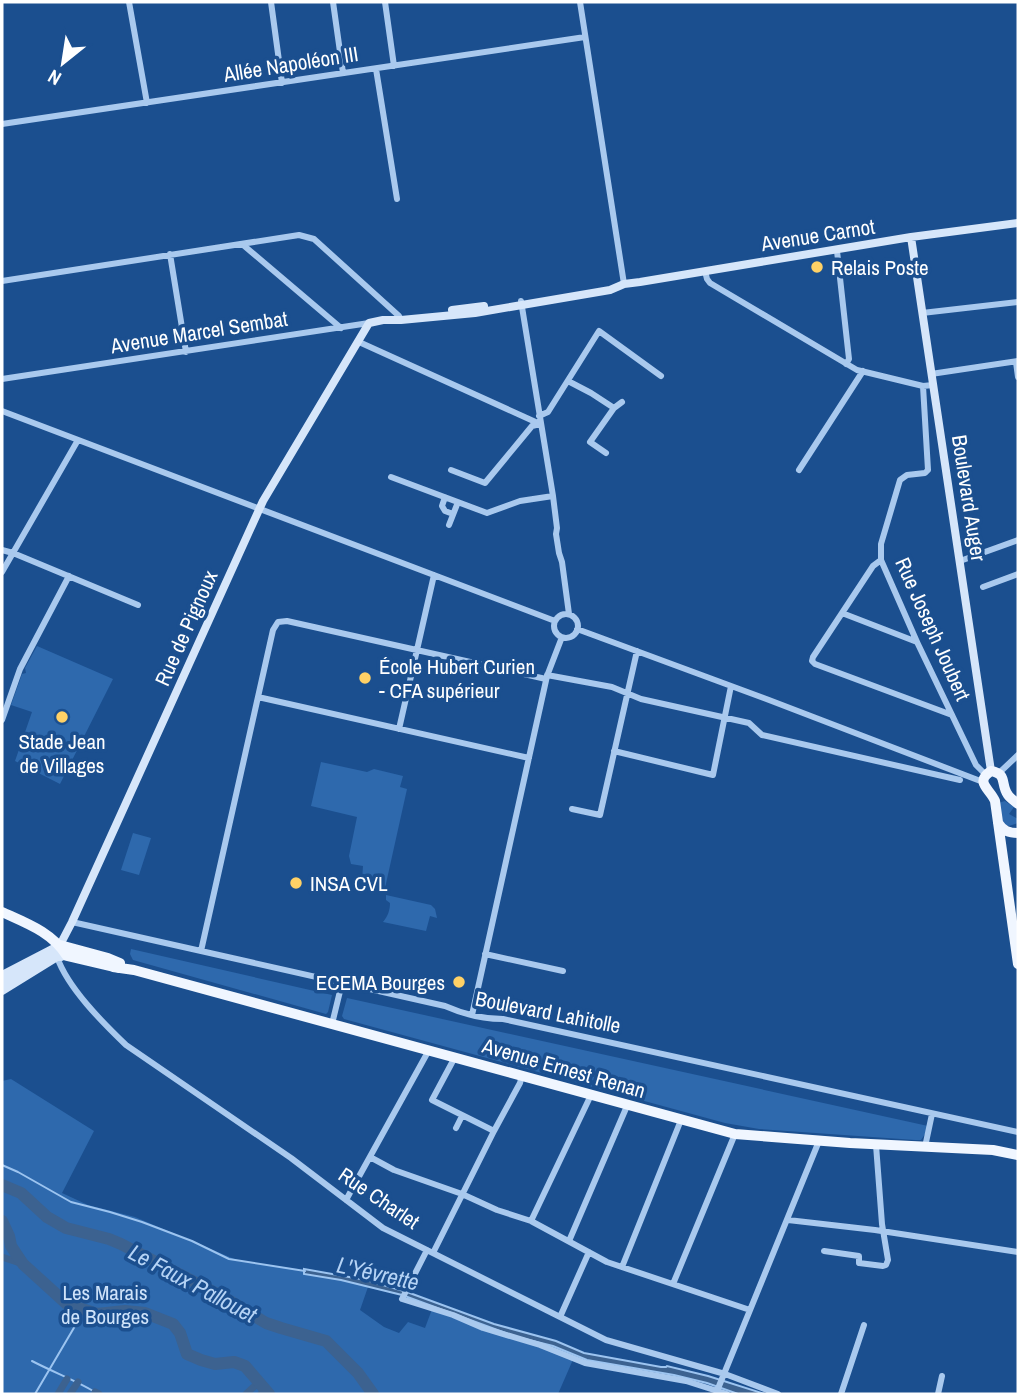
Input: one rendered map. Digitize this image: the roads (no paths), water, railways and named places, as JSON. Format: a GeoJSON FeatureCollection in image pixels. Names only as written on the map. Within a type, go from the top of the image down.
{"type":"FeatureCollection","features":[{"type":"Feature","properties":{"kind":"main road","name":"Avenue Carnot"},"geometry":{"type":"LineString","coordinates":[[521,302],[610,290],[624,284],[1018,222]]}},
{"type":"Feature","properties":{"kind":"main road","name":"Boulevard Auger"},"geometry":{"type":"LineString","coordinates":[[911,237],[992,772]]}},
{"type":"Feature","properties":{"kind":"main road","name":"Avenue Marcel Sembat"},"geometry":{"type":"LineString","coordinates":[[369,323],[475,313],[521,302]]}},
{"type":"Feature","properties":{"kind":"main road","name":"Rue de Pignoux"},"geometry":{"type":"LineString","coordinates":[[60,945],[259,509],[369,323]]}},
{"type":"Feature","properties":{"kind":"main road"},"geometry":{"type":"LineString","coordinates":[[992,772],[1003,778],[1008,796],[1018,804]]}},
{"type":"Feature","properties":{"kind":"main road"},"geometry":{"type":"LineString","coordinates":[[992,772],[1018,964]]}},
{"type":"Feature","properties":{"kind":"main road"},"geometry":{"type":"LineString","coordinates":[[998,823],[1002,830],[1018,833]]}},
{"type":"Feature","properties":{"kind":"main road"},"geometry":{"type":"LineString","coordinates":[[1001,847],[1011,836],[1018,833]]}},
{"type":"Feature","properties":{"kind":"main road"},"geometry":{"type":"LineString","coordinates":[[2,912],[45,933],[60,945],[62,956],[2,991]]}},
{"type":"Feature","properties":{"kind":"main road"},"geometry":{"type":"LineString","coordinates":[[2,975],[60,945]]}},
{"type":"Feature","properties":{"kind":"main road"},"geometry":{"type":"LineString","coordinates":[[2,984],[47,957],[60,945]]}},
{"type":"Feature","properties":{"kind":"main road","name":"Avenue Ernest Renan"},"geometry":{"type":"LineString","coordinates":[[60,945],[108,958],[134,970],[735,1134],[925,1147],[1018,1149]]}},
{"type":"Feature","properties":{"kind":"main road","name":"Avenue Ernest Renan"},"geometry":{"type":"LineString","coordinates":[[62,956],[129,972],[134,970]]}},
{"type":"Feature","properties":{"kind":"main road","name":"Avenue Ernest Renan"},"geometry":{"type":"LineString","coordinates":[[993,1150],[1018,1155]]}},
{"type":"Feature","properties":{"kind":"street"},"geometry":{"type":"LineString","coordinates":[[129,2],[147,103]]}},
{"type":"Feature","properties":{"kind":"street"},"geometry":{"type":"LineString","coordinates":[[271,2],[282,83]]}},
{"type":"Feature","properties":{"kind":"street"},"geometry":{"type":"LineString","coordinates":[[333,2],[343,73]]}},
{"type":"Feature","properties":{"kind":"street"},"geometry":{"type":"LineString","coordinates":[[385,2],[394,66]]}},
{"type":"Feature","properties":{"kind":"street"},"geometry":{"type":"LineString","coordinates":[[580,2],[624,284]]}},
{"type":"Feature","properties":{"kind":"street","name":"Allée Napoléon III"},"geometry":{"type":"LineString","coordinates":[[2,124],[585,37]]}},
{"type":"Feature","properties":{"kind":"street"},"geometry":{"type":"LineString","coordinates":[[376,68],[397,200]]}},
{"type":"Feature","properties":{"kind":"street"},"geometry":{"type":"LineString","coordinates":[[2,281],[299,235],[313,239],[400,318]]}},
{"type":"Feature","properties":{"kind":"street"},"geometry":{"type":"LineString","coordinates":[[242,244],[341,328]]}},
{"type":"Feature","properties":{"kind":"street"},"geometry":{"type":"LineString","coordinates":[[837,251],[849,359],[846,363]]}},
{"type":"Feature","properties":{"kind":"street"},"geometry":{"type":"LineString","coordinates":[[170,254],[186,352]]}},
{"type":"Feature","properties":{"kind":"street"},"geometry":{"type":"LineString","coordinates":[[705,271],[710,283],[846,363],[863,371],[923,386],[933,385]]}},
{"type":"Feature","properties":{"kind":"street"},"geometry":{"type":"LineString","coordinates":[[521,302],[553,496],[556,534],[569,614],[576,620],[578,629]]}},
{"type":"Feature","properties":{"kind":"street"},"geometry":{"type":"LineString","coordinates":[[922,313],[1018,302]]}},
{"type":"Feature","properties":{"kind":"street","name":"Avenue Marcel Sembat"},"geometry":{"type":"LineString","coordinates":[[5,378],[369,323]]}},
{"type":"Feature","properties":{"kind":"street"},"geometry":{"type":"LineString","coordinates":[[451,470],[485,482],[548,411],[599,331],[661,376]]}},
{"type":"Feature","properties":{"kind":"street"},"geometry":{"type":"LineString","coordinates":[[359,342],[540,420]]}},
{"type":"Feature","properties":{"kind":"street"},"geometry":{"type":"LineString","coordinates":[[931,374],[1017,361],[1018,377]]}},
{"type":"Feature","properties":{"kind":"street"},"geometry":{"type":"LineString","coordinates":[[799,470],[863,371]]}},
{"type":"Feature","properties":{"kind":"street"},"geometry":{"type":"LineString","coordinates":[[568,381],[614,408]]}},
{"type":"Feature","properties":{"kind":"street","name":"Rue Joseph Joubert"},"geometry":{"type":"LineString","coordinates":[[923,386],[928,470],[925,473],[906,475],[900,480],[881,544],[881,560],[976,765],[992,772]]}},
{"type":"Feature","properties":{"kind":"street"},"geometry":{"type":"LineString","coordinates":[[606,453],[590,442],[622,401]]}},
{"type":"Feature","properties":{"kind":"street"},"geometry":{"type":"LineString","coordinates":[[2,411],[555,621]]}},
{"type":"Feature","properties":{"kind":"street"},"geometry":{"type":"LineString","coordinates":[[2,572],[78,440]]}},
{"type":"Feature","properties":{"kind":"street"},"geometry":{"type":"LineString","coordinates":[[391,477],[487,513],[520,501],[553,496]]}},
{"type":"Feature","properties":{"kind":"street"},"geometry":{"type":"LineString","coordinates":[[445,497],[442,506],[444,511],[453,514]]}},
{"type":"Feature","properties":{"kind":"street"},"geometry":{"type":"LineString","coordinates":[[449,525],[457,502]]}},
{"type":"Feature","properties":{"kind":"street"},"geometry":{"type":"LineString","coordinates":[[960,561],[1018,540]]}},
{"type":"Feature","properties":{"kind":"street"},"geometry":{"type":"LineString","coordinates":[[2,550],[138,605]]}},
{"type":"Feature","properties":{"kind":"street"},"geometry":{"type":"LineString","coordinates":[[881,560],[873,566],[812,661],[952,715]]}},
{"type":"Feature","properties":{"kind":"street"},"geometry":{"type":"LineString","coordinates":[[983,587],[1018,574]]}},
{"type":"Feature","properties":{"kind":"street"},"geometry":{"type":"LineString","coordinates":[[399,729],[434,575]]}},
{"type":"Feature","properties":{"kind":"street"},"geometry":{"type":"LineString","coordinates":[[2,720],[20,669],[69,576]]}},
{"type":"Feature","properties":{"kind":"street"},"geometry":{"type":"LineString","coordinates":[[842,613],[917,642]]}},
{"type":"Feature","properties":{"kind":"street"},"geometry":{"type":"LineString","coordinates":[[569,614],[564,614],[555,621],[557,633],[562,637],[572,636],[578,629]]}},
{"type":"Feature","properties":{"kind":"street"},"geometry":{"type":"LineString","coordinates":[[201,951],[273,630],[278,622],[287,621],[547,677],[612,687],[641,699],[749,723],[762,735],[960,780]]}},
{"type":"Feature","properties":{"kind":"street"},"geometry":{"type":"LineString","coordinates":[[578,629],[967,775],[992,772],[1018,754]]}},
{"type":"Feature","properties":{"kind":"street"},"geometry":{"type":"LineString","coordinates":[[472,1015],[547,677],[562,637]]}},
{"type":"Feature","properties":{"kind":"street"},"geometry":{"type":"LineString","coordinates":[[572,809],[600,815],[637,651]]}},
{"type":"Feature","properties":{"kind":"street"},"geometry":{"type":"LineString","coordinates":[[614,751],[713,775],[732,685]]}},
{"type":"Feature","properties":{"kind":"street"},"geometry":{"type":"LineString","coordinates":[[258,697],[529,758]]}},
{"type":"Feature","properties":{"kind":"street","name":"Boulevard Lahitolle"},"geometry":{"type":"LineString","coordinates":[[72,922],[444,1006],[457,1012],[529,1024],[1018,1132]]}},
{"type":"Feature","properties":{"kind":"street"},"geometry":{"type":"LineString","coordinates":[[485,954],[563,971]]}},
{"type":"Feature","properties":{"kind":"street","name":"Rue Charlet"},"geometry":{"type":"LineString","coordinates":[[62,956],[61,968],[102,1023],[126,1045],[258,1134],[383,1228],[614,1342],[778,1394]]}},
{"type":"Feature","properties":{"kind":"street"},"geometry":{"type":"LineString","coordinates":[[332,1024],[342,983]]}},
{"type":"Feature","properties":{"kind":"street"},"geometry":{"type":"LineString","coordinates":[[346,1200],[429,1050]]}},
{"type":"Feature","properties":{"kind":"street"},"geometry":{"type":"LineString","coordinates":[[455,1057],[432,1100],[494,1131]]}},
{"type":"Feature","properties":{"kind":"street"},"geometry":{"type":"LineString","coordinates":[[522,1075],[461,1194],[404,1295],[483,1328],[540,1345],[585,1363],[686,1381],[727,1394]]}},
{"type":"Feature","properties":{"kind":"street"},"geometry":{"type":"LineString","coordinates":[[531,1221],[591,1095]]}},
{"type":"Feature","properties":{"kind":"street"},"geometry":{"type":"LineString","coordinates":[[569,1241],[627,1106]]}},
{"type":"Feature","properties":{"kind":"street"},"geometry":{"type":"LineString","coordinates":[[925,1147],[932,1114]]}},
{"type":"Feature","properties":{"kind":"street"},"geometry":{"type":"LineString","coordinates":[[456,1128],[462,1115]]}},
{"type":"Feature","properties":{"kind":"street"},"geometry":{"type":"LineString","coordinates":[[622,1267],[681,1120]]}},
{"type":"Feature","properties":{"kind":"street"},"geometry":{"type":"LineString","coordinates":[[673,1284],[735,1134]]}},
{"type":"Feature","properties":{"kind":"street"},"geometry":{"type":"LineString","coordinates":[[717,1390],[819,1141]]}},
{"type":"Feature","properties":{"kind":"street"},"geometry":{"type":"LineString","coordinates":[[824,1251],[859,1256],[859,1263],[886,1265],[888,1260],[876,1144]]}},
{"type":"Feature","properties":{"kind":"street"},"geometry":{"type":"LineString","coordinates":[[370,1157],[394,1170],[531,1221],[607,1262],[750,1310]]}},
{"type":"Feature","properties":{"kind":"street"},"geometry":{"type":"LineString","coordinates":[[788,1220],[883,1231],[1018,1252]]}},
{"type":"Feature","properties":{"kind":"street"},"geometry":{"type":"LineString","coordinates":[[560,1317],[589,1252]]}},
{"type":"Feature","properties":{"kind":"street"},"geometry":{"type":"LineString","coordinates":[[841,1394],[864,1325]]}},
{"type":"Feature","properties":{"kind":"street"},"geometry":{"type":"LineString","coordinates":[[938,1394],[942,1376]]}},
{"type":"Feature","properties":{"kind":"waterway","name":"L'Yévrette"},"geometry":{"type":"LineString","coordinates":[[2,1165],[71,1202],[142,1222],[229,1259],[305,1271]]}},
{"type":"Feature","properties":{"kind":"waterway","name":"Le Faux Pallouet"},"geometry":{"type":"LineString","coordinates":[[2,1185],[21,1193],[47,1217],[66,1228],[121,1244],[225,1298],[266,1323],[326,1341],[358,1373],[373,1394]]}},
{"type":"Feature","properties":{"kind":"waterway"},"geometry":{"type":"LineString","coordinates":[[2,1221],[11,1246],[23,1264],[67,1304],[97,1314],[125,1311],[145,1313],[173,1324],[180,1333],[187,1354],[215,1364],[234,1362],[245,1366],[269,1394]]}},
{"type":"Feature","properties":{"kind":"waterway"},"geometry":{"type":"LineString","coordinates":[[2,1257],[23,1264]]}},
{"type":"Feature","properties":{"kind":"waterway"},"geometry":{"type":"LineString","coordinates":[[35,1394],[75,1326]]}},
{"type":"Feature","properties":{"kind":"waterway"},"geometry":{"type":"LineString","coordinates":[[32,1361],[95,1392]]}},
{"type":"Feature","properties":{"kind":"waterway"},"geometry":{"type":"LineString","coordinates":[[58,1394],[67,1379]]}},
{"type":"Feature","properties":{"kind":"waterway"},"geometry":{"type":"LineString","coordinates":[[70,1394],[78,1382]]}},
{"type":"Feature","properties":{"kind":"waterway"},"geometry":{"type":"LineString","coordinates":[[246,1394],[259,1382]]}},
{"type":"Feature","properties":{"kind":"waterway"},"geometry":{"type":"LineString","coordinates":[[261,1394],[265,1390]]}},
{"type":"Feature","properties":{"kind":"waterway"},"geometry":{"type":"LineString","coordinates":[[95,1392],[99,1394]]}},
{"type":"Feature","properties":{"kind":"place","name":"Relais Poste"},"geometry":{"type":"Point","coordinates":[817,267]}},
{"type":"Feature","properties":{"kind":"place","name":"École Hubert Curien - CFA supérieur"},"geometry":{"type":"Point","coordinates":[365,678]}},
{"type":"Feature","properties":{"kind":"place","name":"Stade Jean de Villages"},"geometry":{"type":"Point","coordinates":[62,717]}},
{"type":"Feature","properties":{"kind":"place","name":"INSA CVL"},"geometry":{"type":"Point","coordinates":[296,883]}},
{"type":"Feature","properties":{"kind":"place","name":"ECEMA Bourges"},"geometry":{"type":"Point","coordinates":[459,982]}},
{"type":"Feature","properties":{"kind":"park label","name":"Les Marais de Bourges"},"geometry":{"type":"Point","coordinates":[105,1304]}}]}
